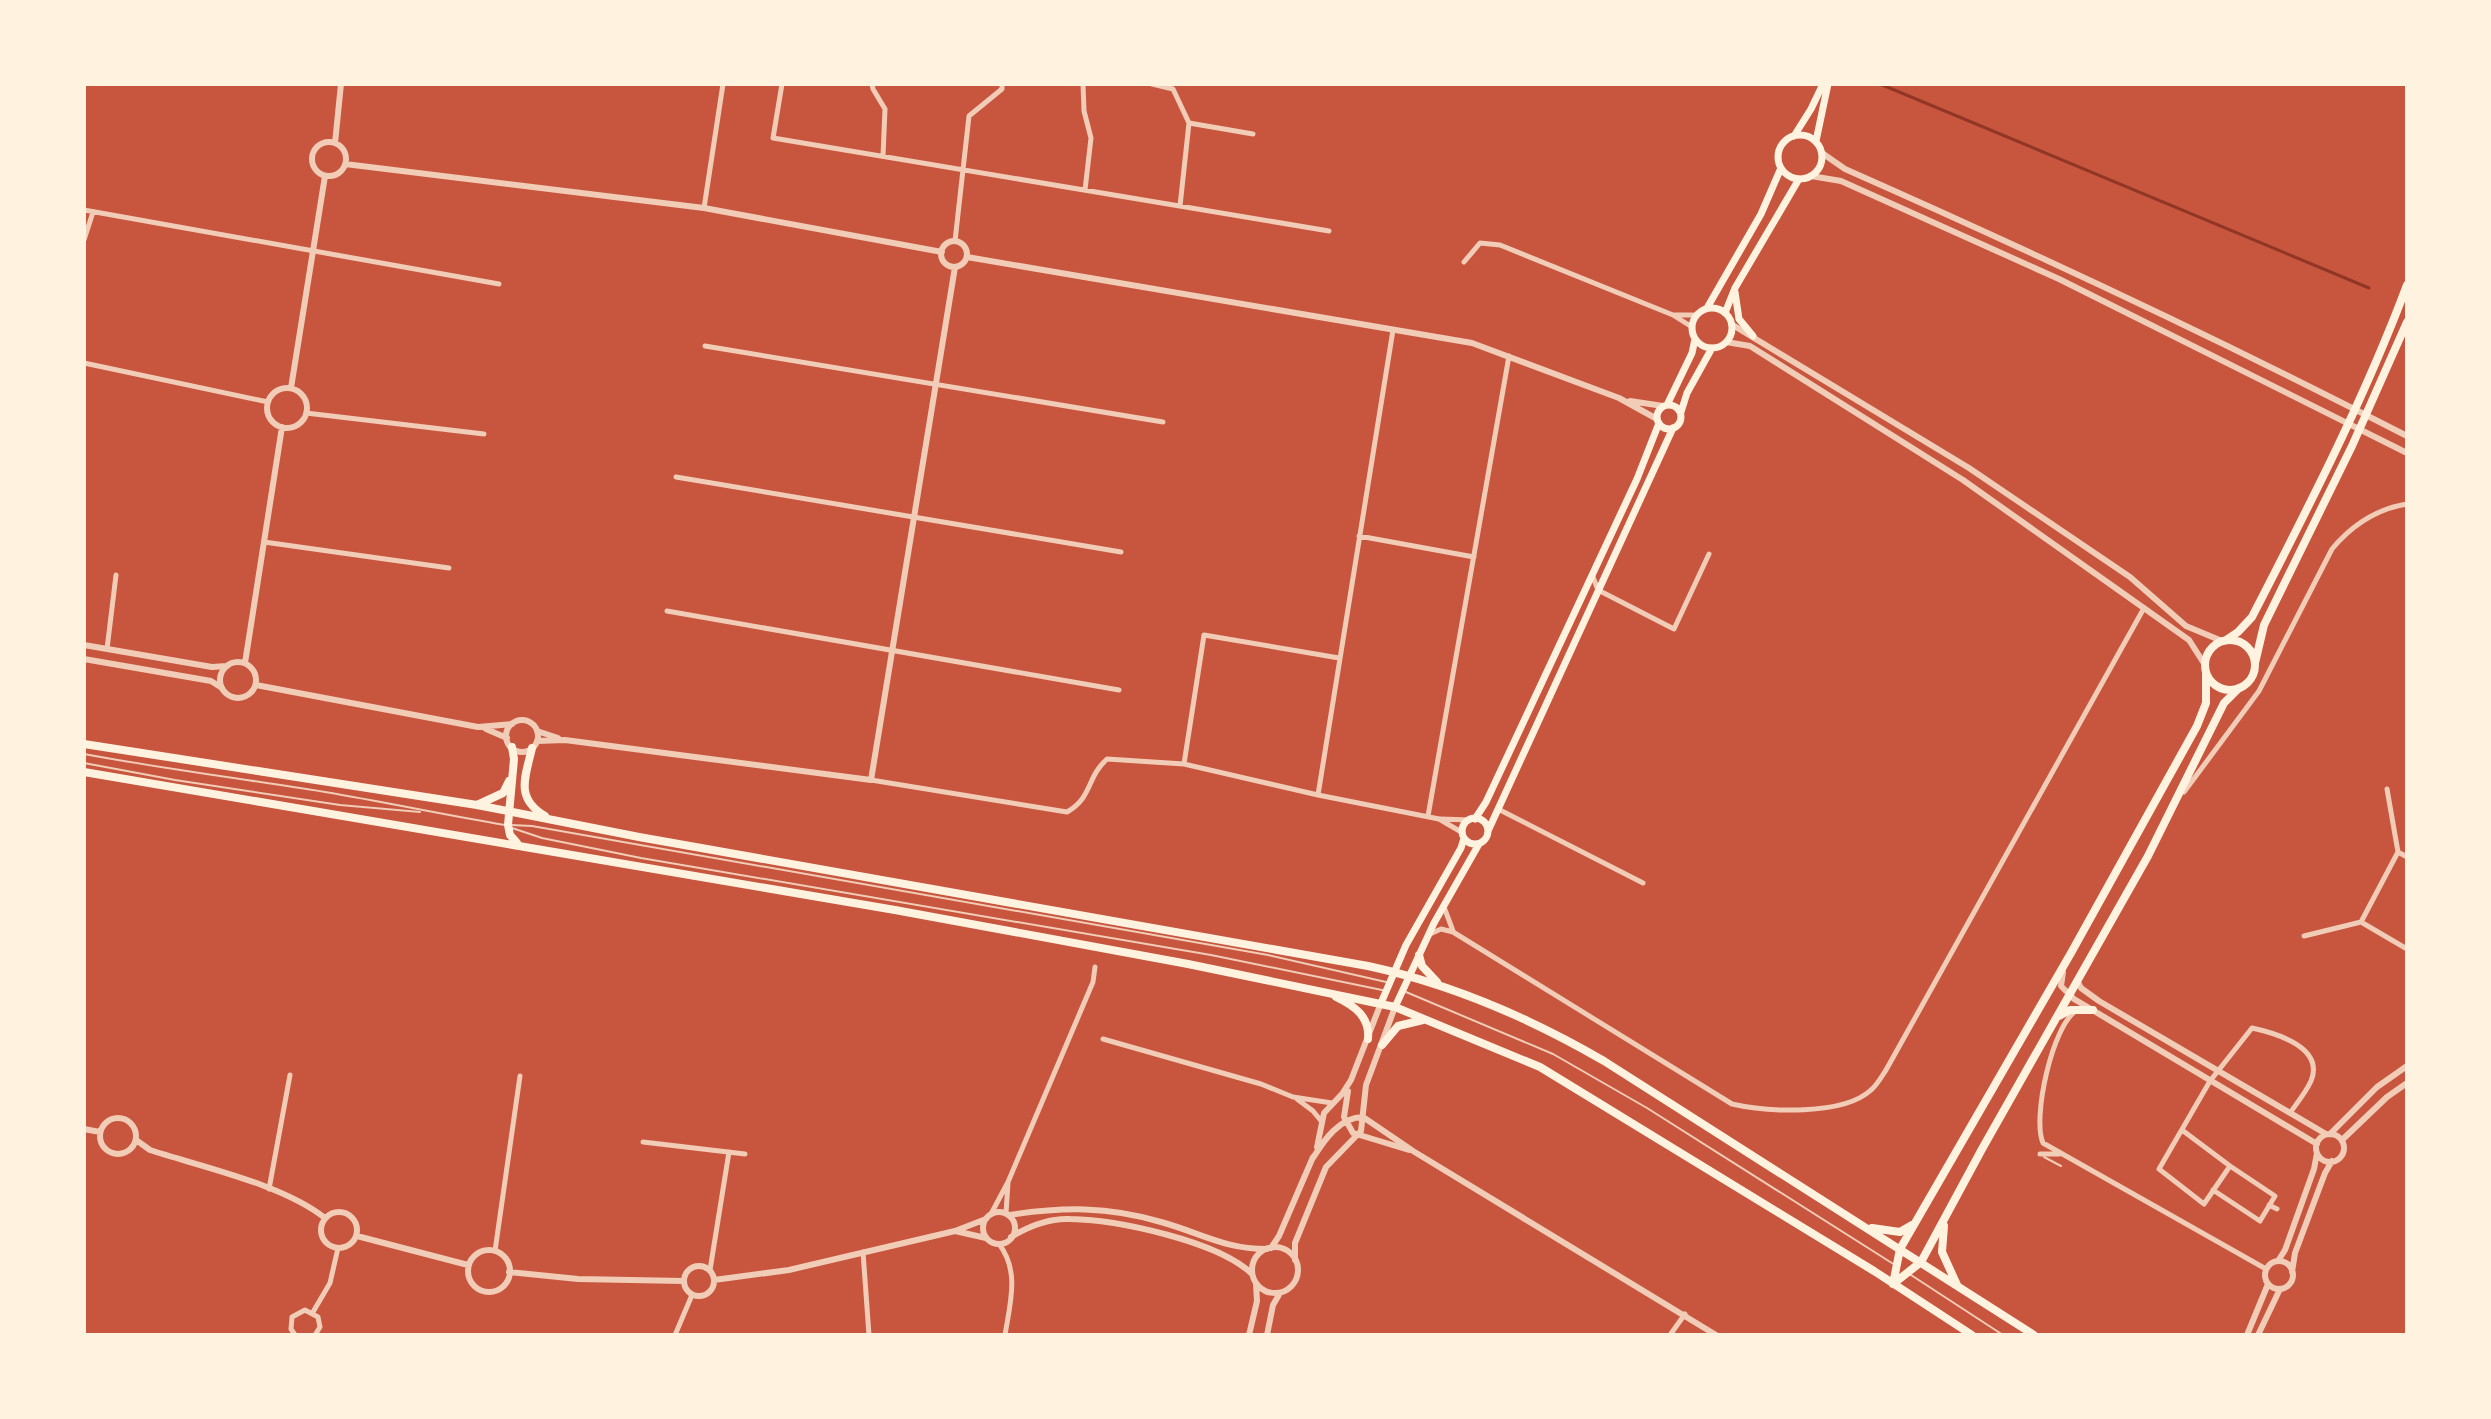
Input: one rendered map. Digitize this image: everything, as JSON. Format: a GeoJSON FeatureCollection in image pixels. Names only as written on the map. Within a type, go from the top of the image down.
{"type":"FeatureCollection","features":[{"type":"Feature","properties":{"kind":"highway"},"geometry":{"type":"LineString","coordinates":[[1893,1284],[1900,1249],[2071,953],[2197,726],[2206,703],[2209,651],[2238,632],[2252,617],[2321,484],[2367,385],[2407,285]]}},
{"type":"Feature","properties":{"kind":"highway"},"geometry":{"type":"LineString","coordinates":[[1893,1284],[1921,1262],[2078,982],[2224,703],[2251,678],[2264,625],[2352,446],[2407,322]]}},
{"type":"Feature","properties":{"kind":"highway"},"geometry":{"type":"LineString","coordinates":[[2224,641],[2245,645],[2255,663]]}},
{"type":"Feature","properties":{"kind":"highway"},"geometry":{"type":"LineString","coordinates":[[2206,669],[2212,682],[2221,688],[2239,688]]}},
{"type":"Feature","properties":{"kind":"highway"},"geometry":{"type":"LineString","coordinates":[[84,744],[477,805],[639,837],[1197,935],[1393,972],[1441,985],[1577,1045],[1684,1110],[2034,1335]]}},
{"type":"Feature","properties":{"kind":"highway"},"geometry":{"type":"LineString","coordinates":[[534,745],[525,780],[527,802],[553,819]]}},
{"type":"Feature","properties":{"kind":"highway"},"geometry":{"type":"LineString","coordinates":[[512,747],[508,825],[510,835],[518,844]]}},
{"type":"Feature","properties":{"kind":"highway"},"geometry":{"type":"LineString","coordinates":[[477,805],[503,793],[513,774]]}},
{"type":"Feature","properties":{"kind":"highway"},"geometry":{"type":"LineString","coordinates":[[84,775],[518,844],[910,912],[1395,1007],[1540,1067],[1972,1335]]}},
{"type":"Feature","properties":{"kind":"highway"},"geometry":{"type":"LineString","coordinates":[[1419,955],[1422,966],[1441,985]]}},
{"type":"Feature","properties":{"kind":"highway"},"geometry":{"type":"LineString","coordinates":[[1317,990],[1356,1008],[1368,1027],[1368,1039]]}},
{"type":"Feature","properties":{"kind":"highway"},"geometry":{"type":"LineString","coordinates":[[2055,1020],[2065,1011],[2093,1010]]}},
{"type":"Feature","properties":{"kind":"highway"},"geometry":{"type":"LineString","coordinates":[[1382,1045],[1391,1032],[1403,1023],[1431,1021]]}},
{"type":"Feature","properties":{"kind":"highway"},"geometry":{"type":"LineString","coordinates":[[1949,1209],[1942,1246],[1957,1286]]}},
{"type":"Feature","properties":{"kind":"highway"},"geometry":{"type":"LineString","coordinates":[[1862,1225],[1900,1232],[1918,1219]]}},
{"type":"Feature","properties":{"kind":"main road"},"geometry":{"type":"LineString","coordinates":[[1826,84],[1816,141],[1822,153],[1820,166],[1811,176],[1799,179],[1781,168],[1778,154],[1780,147],[1794,136],[1826,84]]}},
{"type":"Feature","properties":{"kind":"main road"},"geometry":{"type":"LineString","coordinates":[[1794,136],[1804,135],[1816,141]]}},
{"type":"Feature","properties":{"kind":"main road"},"geometry":{"type":"LineString","coordinates":[[1381,1003],[1393,972],[1461,848],[1464,825],[1486,802],[1642,466],[1658,421],[1658,411],[1665,406],[1692,353],[1695,339],[1692,327],[1696,315],[1707,308],[1761,214],[1781,168]]}},
{"type":"Feature","properties":{"kind":"main road"},"geometry":{"type":"LineString","coordinates":[[1725,313],[1735,288],[1799,179]]}},
{"type":"Feature","properties":{"kind":"main road"},"geometry":{"type":"LineString","coordinates":[[1735,288],[1739,319],[1753,336]]}},
{"type":"Feature","properties":{"kind":"main road"},"geometry":{"type":"LineString","coordinates":[[1695,339],[1702,346],[1712,348],[1730,337],[1731,324],[1725,313],[1707,308]]}},
{"type":"Feature","properties":{"kind":"main road"},"geometry":{"type":"LineString","coordinates":[[1395,1007],[1444,905],[1479,844],[1485,839],[1673,428],[1681,420],[1687,393],[1712,348]]}},
{"type":"Feature","properties":{"kind":"main road"},"geometry":{"type":"LineString","coordinates":[[1665,406],[1676,406],[1681,412]]}},
{"type":"Feature","properties":{"kind":"main road"},"geometry":{"type":"LineString","coordinates":[[1658,421],[1665,428],[1673,428]]}},
{"type":"Feature","properties":{"kind":"main road"},"geometry":{"type":"LineString","coordinates":[[1473,819],[1482,821],[1488,831]]}},
{"type":"Feature","properties":{"kind":"main road"},"geometry":{"type":"LineString","coordinates":[[1463,836],[1470,843],[1479,844]]}},
{"type":"Feature","properties":{"kind":"street"},"geometry":{"type":"LineString","coordinates":[[335,143],[341,84]]}},
{"type":"Feature","properties":{"kind":"street"},"geometry":{"type":"LineString","coordinates":[[704,208],[723,84]]}},
{"type":"Feature","properties":{"kind":"street"},"geometry":{"type":"LineString","coordinates":[[782,84],[773,138],[1329,231]]}},
{"type":"Feature","properties":{"kind":"street"},"geometry":{"type":"LineString","coordinates":[[872,84],[885,109],[883,156]]}},
{"type":"Feature","properties":{"kind":"street"},"geometry":{"type":"LineString","coordinates":[[955,241],[969,116],[1002,89],[1002,84]]}},
{"type":"Feature","properties":{"kind":"street"},"geometry":{"type":"LineString","coordinates":[[1083,84],[1084,111],[1091,138],[1085,190]]}},
{"type":"Feature","properties":{"kind":"street"},"geometry":{"type":"LineString","coordinates":[[1152,84],[1173,89],[1189,123],[1180,206]]}},
{"type":"Feature","properties":{"kind":"street"},"geometry":{"type":"LineString","coordinates":[[1189,123],[1253,134]]}},
{"type":"Feature","properties":{"kind":"street"},"geometry":{"type":"LineString","coordinates":[[335,143],[344,151],[345,164],[338,174],[325,176],[316,169],[313,158],[318,147],[335,143]]}},
{"type":"Feature","properties":{"kind":"street"},"geometry":{"type":"LineString","coordinates":[[1822,153],[1845,169],[2053,261],[2407,436]]}},
{"type":"Feature","properties":{"kind":"street"},"geometry":{"type":"LineString","coordinates":[[345,164],[704,208],[942,252]]}},
{"type":"Feature","properties":{"kind":"street"},"geometry":{"type":"LineString","coordinates":[[291,388],[325,176]]}},
{"type":"Feature","properties":{"kind":"street"},"geometry":{"type":"LineString","coordinates":[[1811,176],[1841,181],[2040,270],[2407,453]]}},
{"type":"Feature","properties":{"kind":"street"},"geometry":{"type":"LineString","coordinates":[[84,210],[499,284]]}},
{"type":"Feature","properties":{"kind":"street"},"geometry":{"type":"LineString","coordinates":[[84,240],[93,212]]}},
{"type":"Feature","properties":{"kind":"street"},"geometry":{"type":"LineString","coordinates":[[955,241],[966,248],[967,257],[955,267],[946,264],[942,252],[946,244],[955,241]]}},
{"type":"Feature","properties":{"kind":"street"},"geometry":{"type":"LineString","coordinates":[[1464,262],[1480,243],[1500,245],[1673,315],[1692,327]]}},
{"type":"Feature","properties":{"kind":"street"},"geometry":{"type":"LineString","coordinates":[[967,257],[1472,343],[1619,398],[1658,421]]}},
{"type":"Feature","properties":{"kind":"street"},"geometry":{"type":"LineString","coordinates":[[871,780],[955,267]]}},
{"type":"Feature","properties":{"kind":"street"},"geometry":{"type":"LineString","coordinates":[[1673,315],[1696,315]]}},
{"type":"Feature","properties":{"kind":"street"},"geometry":{"type":"LineString","coordinates":[[1731,324],[1969,468],[2130,577],[2194,632],[2224,641]]}},
{"type":"Feature","properties":{"kind":"street"},"geometry":{"type":"LineString","coordinates":[[1318,795],[1393,330]]}},
{"type":"Feature","properties":{"kind":"street"},"geometry":{"type":"LineString","coordinates":[[1726,342],[1750,346],[1963,480],[2189,640],[2206,669]]}},
{"type":"Feature","properties":{"kind":"street"},"geometry":{"type":"LineString","coordinates":[[705,346],[1163,422]]}},
{"type":"Feature","properties":{"kind":"street"},"geometry":{"type":"LineString","coordinates":[[1428,816],[1509,356]]}},
{"type":"Feature","properties":{"kind":"street"},"geometry":{"type":"LineString","coordinates":[[84,363],[268,402]]}},
{"type":"Feature","properties":{"kind":"street"},"geometry":{"type":"LineString","coordinates":[[268,402],[277,391],[291,388]]}},
{"type":"Feature","properties":{"kind":"street"},"geometry":{"type":"LineString","coordinates":[[268,402],[272,420],[282,427],[297,425],[306,413],[305,400],[291,388]]}},
{"type":"Feature","properties":{"kind":"street"},"geometry":{"type":"LineString","coordinates":[[1619,398],[1665,406]]}},
{"type":"Feature","properties":{"kind":"street"},"geometry":{"type":"LineString","coordinates":[[306,413],[484,434]]}},
{"type":"Feature","properties":{"kind":"street"},"geometry":{"type":"LineString","coordinates":[[245,663],[282,427]]}},
{"type":"Feature","properties":{"kind":"street"},"geometry":{"type":"LineString","coordinates":[[676,477],[1121,552]]}},
{"type":"Feature","properties":{"kind":"street"},"geometry":{"type":"LineString","coordinates":[[2171,809],[2259,691],[2332,549],[2366,518],[2407,504]]}},
{"type":"Feature","properties":{"kind":"street"},"geometry":{"type":"LineString","coordinates":[[1359,536],[1474,557]]}},
{"type":"Feature","properties":{"kind":"street"},"geometry":{"type":"LineString","coordinates":[[264,542],[449,568]]}},
{"type":"Feature","properties":{"kind":"street"},"geometry":{"type":"LineString","coordinates":[[1594,569],[1593,580],[1598,590],[1674,629],[1709,554]]}},
{"type":"Feature","properties":{"kind":"street"},"geometry":{"type":"LineString","coordinates":[[107,649],[116,575]]}},
{"type":"Feature","properties":{"kind":"street"},"geometry":{"type":"LineString","coordinates":[[1427,937],[1441,929],[1453,932],[1732,1104],[1757,1110],[1791,1110],[1830,1106],[1862,1096],[1871,1090],[1894,1056],[2145,607]]}},
{"type":"Feature","properties":{"kind":"street"},"geometry":{"type":"LineString","coordinates":[[667,611],[1119,690]]}},
{"type":"Feature","properties":{"kind":"street"},"geometry":{"type":"LineString","coordinates":[[1184,764],[1204,635],[1339,658]]}},
{"type":"Feature","properties":{"kind":"street"},"geometry":{"type":"LineString","coordinates":[[84,645],[212,667],[245,663],[255,672],[256,685],[250,695],[237,699],[211,681],[84,659]]}},
{"type":"Feature","properties":{"kind":"street"},"geometry":{"type":"LineString","coordinates":[[222,688],[220,676],[227,666]]}},
{"type":"Feature","properties":{"kind":"street"},"geometry":{"type":"LineString","coordinates":[[256,685],[478,727],[507,738],[512,747],[521,751],[534,745],[565,740]]}},
{"type":"Feature","properties":{"kind":"street"},"geometry":{"type":"LineString","coordinates":[[478,727],[527,720],[537,731],[565,740],[871,780],[1067,812],[1082,803],[1096,769],[1107,759],[1184,764],[1439,819],[1473,819]]}},
{"type":"Feature","properties":{"kind":"street"},"geometry":{"type":"LineString","coordinates":[[507,738],[512,724]]}},
{"type":"Feature","properties":{"kind":"street"},"geometry":{"type":"LineString","coordinates":[[534,745],[537,731]]}},
{"type":"Feature","properties":{"kind":"street"},"geometry":{"type":"LineString","coordinates":[[2361,922],[2398,852],[2387,789]]}},
{"type":"Feature","properties":{"kind":"street"},"geometry":{"type":"LineString","coordinates":[[1497,808],[1643,883]]}},
{"type":"Feature","properties":{"kind":"street"},"geometry":{"type":"LineString","coordinates":[[1439,819],[1463,836]]}},
{"type":"Feature","properties":{"kind":"street"},"geometry":{"type":"LineString","coordinates":[[2398,852],[2407,857]]}},
{"type":"Feature","properties":{"kind":"street"},"geometry":{"type":"LineString","coordinates":[[1444,905],[1453,932]]}},
{"type":"Feature","properties":{"kind":"street"},"geometry":{"type":"LineString","coordinates":[[2304,936],[2361,922],[2407,949]]}},
{"type":"Feature","properties":{"kind":"street"},"geometry":{"type":"LineString","coordinates":[[2071,953],[2060,983],[2070,995],[2317,1144]]}},
{"type":"Feature","properties":{"kind":"street"},"geometry":{"type":"LineString","coordinates":[[988,1238],[983,1230],[988,1216],[1008,1182],[1093,982],[1095,967]]}},
{"type":"Feature","properties":{"kind":"street"},"geometry":{"type":"LineString","coordinates":[[2078,982],[2081,988],[2099,1001],[2290,1114],[2342,1140]]}},
{"type":"Feature","properties":{"kind":"street"},"geometry":{"type":"LineString","coordinates":[[1252,1274],[1254,1262],[1279,1236],[1313,1158],[1326,1108],[1346,1088],[1381,1003]]}},
{"type":"Feature","properties":{"kind":"street"},"geometry":{"type":"LineString","coordinates":[[1267,1335],[1273,1305],[1281,1292],[1295,1280],[1295,1243],[1326,1167],[1358,1136],[1366,1085],[1395,1007]]}},
{"type":"Feature","properties":{"kind":"street"},"geometry":{"type":"LineString","coordinates":[[2080,1009],[2070,1016],[2054,1042],[2044,1095],[2041,1140],[2060,1154],[2266,1269]]}},
{"type":"Feature","properties":{"kind":"street"},"geometry":{"type":"LineString","coordinates":[[2230,1166],[2204,1204],[2159,1169],[2210,1081],[2252,1028],[2289,1039],[2304,1051],[2313,1064],[2312,1079],[2290,1114]]}},
{"type":"Feature","properties":{"kind":"street"},"geometry":{"type":"LineString","coordinates":[[1103,1039],[1261,1084],[1309,1107],[1323,1123]]}},
{"type":"Feature","properties":{"kind":"street"},"geometry":{"type":"LineString","coordinates":[[2280,1289],[2268,1284],[2266,1269],[2278,1261],[2290,1237],[2314,1169],[2317,1144],[2377,1087],[2407,1066]]}},
{"type":"Feature","properties":{"kind":"street"},"geometry":{"type":"LineString","coordinates":[[1353,1074],[1344,1107],[1345,1122],[1358,1136],[1413,1151]]}},
{"type":"Feature","properties":{"kind":"street"},"geometry":{"type":"LineString","coordinates":[[269,1189],[290,1075]]}},
{"type":"Feature","properties":{"kind":"street"},"geometry":{"type":"LineString","coordinates":[[495,1251],[520,1076]]}},
{"type":"Feature","properties":{"kind":"street"},"geometry":{"type":"LineString","coordinates":[[2342,1140],[2387,1097],[2407,1083]]}},
{"type":"Feature","properties":{"kind":"street"},"geometry":{"type":"LineString","coordinates":[[1293,1097],[1333,1103]]}},
{"type":"Feature","properties":{"kind":"street"},"geometry":{"type":"LineString","coordinates":[[1313,1158],[1326,1139],[1345,1122],[1363,1117],[1413,1151],[1716,1335]]}},
{"type":"Feature","properties":{"kind":"street"},"geometry":{"type":"LineString","coordinates":[[122,1118],[135,1129],[136,1140],[126,1153],[115,1155],[104,1149],[99,1138],[105,1122],[122,1118]]}},
{"type":"Feature","properties":{"kind":"street"},"geometry":{"type":"LineString","coordinates":[[84,1129],[100,1132]]}},
{"type":"Feature","properties":{"kind":"street"},"geometry":{"type":"LineString","coordinates":[[2182,1130],[2275,1196],[2260,1221],[2213,1190]]}},
{"type":"Feature","properties":{"kind":"street"},"geometry":{"type":"LineString","coordinates":[[136,1140],[150,1150],[269,1189],[316,1210],[325,1218]]}},
{"type":"Feature","properties":{"kind":"street"},"geometry":{"type":"LineString","coordinates":[[2258,1335],[2280,1289],[2290,1284],[2295,1253],[2325,1173],[2332,1161],[2343,1153],[2342,1140]]}},
{"type":"Feature","properties":{"kind":"street"},"geometry":{"type":"LineString","coordinates":[[643,1142],[745,1154]]}},
{"type":"Feature","properties":{"kind":"street"},"geometry":{"type":"LineString","coordinates":[[710,1270],[729,1152]]}},
{"type":"Feature","properties":{"kind":"street"},"geometry":{"type":"LineString","coordinates":[[2317,1153],[2323,1160],[2332,1161]]}},
{"type":"Feature","properties":{"kind":"street"},"geometry":{"type":"LineString","coordinates":[[2040,1154],[2060,1154]]}},
{"type":"Feature","properties":{"kind":"street"},"geometry":{"type":"LineString","coordinates":[[1008,1182],[1007,1214],[1015,1224],[1011,1237]]}},
{"type":"Feature","properties":{"kind":"street"},"geometry":{"type":"LineString","coordinates":[[2269,1205],[2277,1209]]}},
{"type":"Feature","properties":{"kind":"street"},"geometry":{"type":"LineString","coordinates":[[714,1280],[789,1270],[955,1231],[988,1216],[1055,1208],[1117,1212],[1157,1220],[1231,1247],[1287,1251],[1295,1260]]}},
{"type":"Feature","properties":{"kind":"street"},"geometry":{"type":"LineString","coordinates":[[336,1211],[348,1213],[356,1223],[357,1236],[349,1246],[330,1246],[322,1236],[325,1218],[336,1211]]}},
{"type":"Feature","properties":{"kind":"street"},"geometry":{"type":"LineString","coordinates":[[999,1244],[1041,1222],[1068,1219],[1107,1223],[1201,1246],[1242,1264],[1252,1274],[1257,1301],[1249,1335]]}},
{"type":"Feature","properties":{"kind":"street"},"geometry":{"type":"LineString","coordinates":[[955,1231],[988,1238],[999,1244],[1008,1255],[1013,1285],[1005,1335]]}},
{"type":"Feature","properties":{"kind":"street"},"geometry":{"type":"LineString","coordinates":[[357,1236],[468,1265]]}},
{"type":"Feature","properties":{"kind":"street"},"geometry":{"type":"LineString","coordinates":[[313,1312],[330,1283],[338,1248]]}},
{"type":"Feature","properties":{"kind":"street"},"geometry":{"type":"LineString","coordinates":[[495,1251],[506,1260],[509,1272],[501,1288],[488,1293],[475,1288],[470,1282],[468,1265],[477,1254],[495,1251]]}},
{"type":"Feature","properties":{"kind":"street"},"geometry":{"type":"LineString","coordinates":[[863,1252],[869,1335]]}},
{"type":"Feature","properties":{"kind":"street"},"geometry":{"type":"LineString","coordinates":[[2278,1261],[2287,1264],[2292,1272]]}},
{"type":"Feature","properties":{"kind":"street"},"geometry":{"type":"LineString","coordinates":[[704,1266],[710,1270],[714,1280],[713,1287],[706,1295],[692,1295],[683,1281],[685,1274],[693,1267],[704,1266]]}},
{"type":"Feature","properties":{"kind":"street"},"geometry":{"type":"LineString","coordinates":[[509,1272],[578,1279],[683,1281]]}},
{"type":"Feature","properties":{"kind":"street"},"geometry":{"type":"LineString","coordinates":[[1256,1284],[1270,1292],[1281,1292]]}},
{"type":"Feature","properties":{"kind":"street"},"geometry":{"type":"LineString","coordinates":[[2247,1335],[2268,1284]]}},
{"type":"Feature","properties":{"kind":"street"},"geometry":{"type":"LineString","coordinates":[[675,1335],[692,1295]]}},
{"type":"Feature","properties":{"kind":"street"},"geometry":{"type":"LineString","coordinates":[[295,1335],[291,1329],[292,1317],[300,1311],[313,1312]]}},
{"type":"Feature","properties":{"kind":"street"},"geometry":{"type":"LineString","coordinates":[[313,1312],[320,1322],[315,1335]]}},
{"type":"Feature","properties":{"kind":"street"},"geometry":{"type":"LineString","coordinates":[[1670,1335],[1685,1314]]}},
{"type":"Feature","properties":{"kind":"lane"},"geometry":{"type":"LineString","coordinates":[[84,754],[360,798],[429,813]]}},
{"type":"Feature","properties":{"kind":"lane"},"geometry":{"type":"LineString","coordinates":[[84,763],[340,805],[532,826],[1268,955],[1366,975],[1386,986]]}},
{"type":"Feature","properties":{"kind":"lane"},"geometry":{"type":"LineString","coordinates":[[508,825],[542,838],[641,858],[1211,955],[1402,991],[1553,1054],[1647,1108],[2003,1335]]}},
{"type":"Feature","properties":{"kind":"lane"},"geometry":{"type":"LineString","coordinates":[[2040,1154],[2061,1166]]}},
{"type":"Feature","properties":{"kind":"waterway"},"geometry":{"type":"LineString","coordinates":[[1880,84],[2369,288]]}}]}
